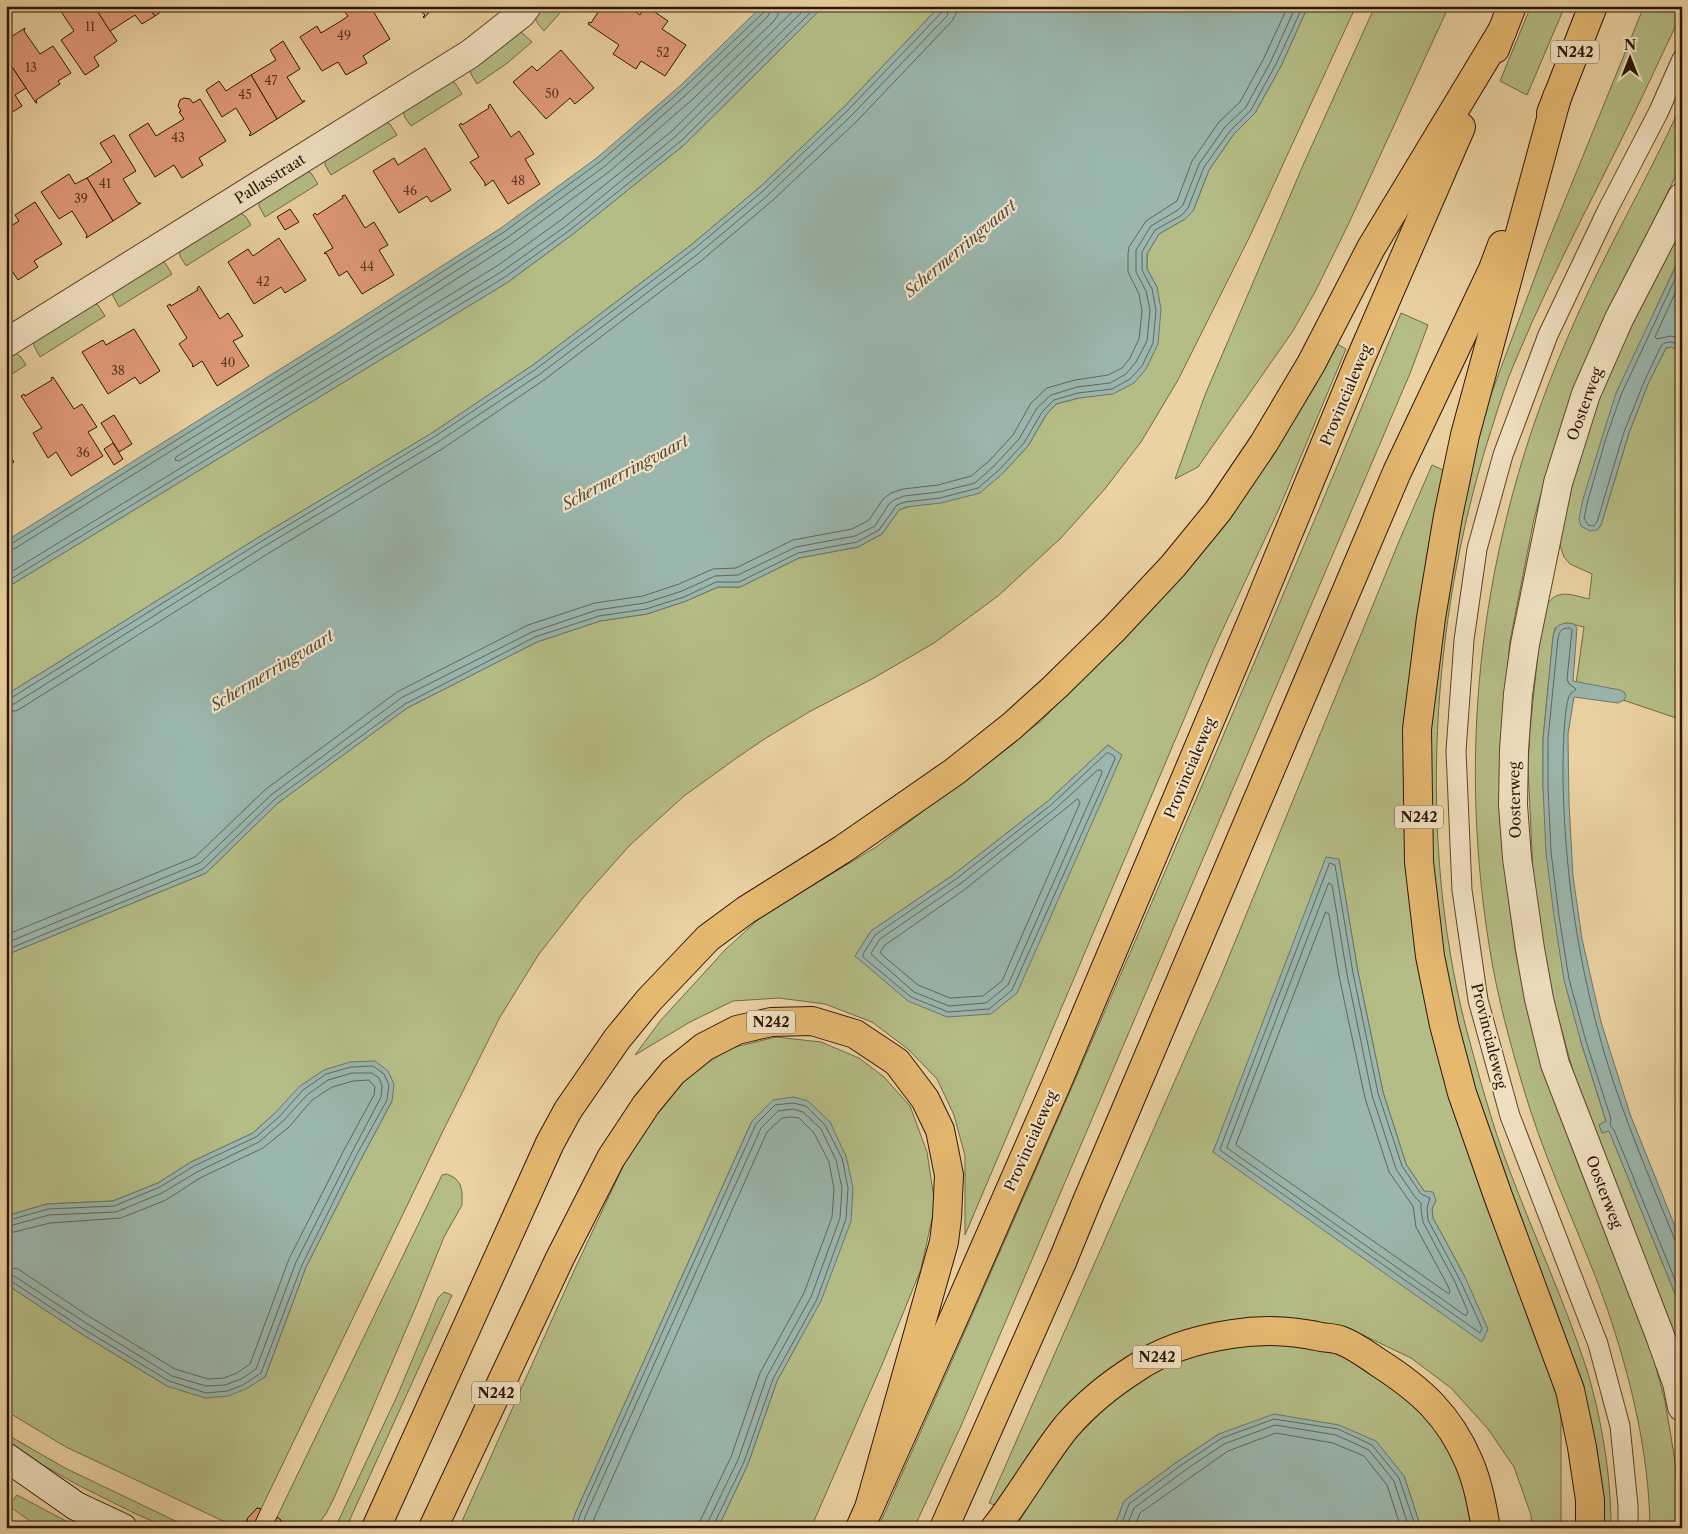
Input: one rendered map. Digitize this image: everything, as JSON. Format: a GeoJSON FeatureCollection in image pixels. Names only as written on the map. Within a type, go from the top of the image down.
{"type":"FeatureCollection","features":[{"type":"Feature","properties":{"kind":"main road","name":"Provincialeweg"},"geometry":{"type":"LineString","coordinates":[[864,1518],[1057,1083],[1359,362],[1512,6]]}},
{"type":"Feature","properties":{"kind":"main road","name":"N242"},"geometry":{"type":"LineString","coordinates":[[944,1528],[1062,1262],[1397,472],[1492,269],[1593,6]]}},
{"type":"Feature","properties":{"kind":"main road","name":"N242"},"geometry":{"type":"LineString","coordinates":[[376,1528],[550,1143],[578,1094],[617,1039],[649,1000],[708,938],[746,910],[843,848],[954,772],[1012,726],[1114,629],[1173,566],[1218,511],[1264,443],[1311,364],[1371,248],[1502,31]]}},
{"type":"Feature","properties":{"kind":"main road","name":"N242"},"geometry":{"type":"LineString","coordinates":[[1557,97],[1465,435],[1448,516],[1431,618],[1417,729],[1419,862],[1430,956],[1444,1025],[1462,1093],[1475,1131],[1570,1390],[1582,1447],[1590,1500],[1590,1528]]}},
{"type":"Feature","properties":{"kind":"main road","name":"N242"},"geometry":{"type":"LineString","coordinates":[[433,1528],[560,1258],[611,1158],[646,1105],[673,1072],[704,1047],[737,1030],[771,1022],[812,1021],[855,1034],[897,1062],[925,1098],[940,1130],[950,1175],[944,1242],[864,1518]]}},
{"type":"Feature","properties":{"kind":"main road","name":"N242"},"geometry":{"type":"LineString","coordinates":[[995,1528],[1063,1433],[1097,1396],[1138,1367],[1168,1352],[1208,1338],[1256,1330],[1299,1332],[1340,1340],[1409,1382],[1430,1402],[1443,1418],[1461,1447],[1475,1479],[1486,1528]]}},
{"type":"Feature","properties":{"kind":"street","name":"Pallasstraat"},"geometry":{"type":"LineString","coordinates":[[6,343],[470,54],[521,14],[528,6]]}},
{"type":"Feature","properties":{"kind":"street","name":"Oosterweg"},"geometry":{"type":"LineString","coordinates":[[1682,196],[1619,319],[1586,394],[1558,483],[1525,644],[1518,694],[1513,805],[1517,858],[1530,948],[1539,998],[1555,1064],[1659,1332],[1677,1383],[1682,1407]]}},
{"type":"Feature","properties":{"kind":"street"},"geometry":{"type":"LineString","coordinates":[[6,1457],[76,1506],[123,1528]]}},
{"type":"Feature","properties":{"kind":"lane","name":"Provincialeweg"},"geometry":{"type":"LineString","coordinates":[[1628,1528],[1628,1506],[1620,1426],[1598,1344],[1510,1116],[1478,1000],[1462,890],[1456,751],[1464,640],[1477,549],[1503,456],[1548,335],[1607,211],[1658,113],[1682,59]]}},
{"type":"Feature","properties":{"kind":"green space"},"geometry":{"type":"Polygon","coordinates":[[[541,6],[566,6],[544,31],[535,16],[541,6]]]}},
{"type":"Feature","properties":{"kind":"green space"},"geometry":{"type":"Polygon","coordinates":[[[824,6],[940,6],[844,107],[760,187],[691,245],[533,365],[432,433],[259,537],[6,695],[6,588],[508,282],[573,234],[684,145],[824,6]]]}},
{"type":"Feature","properties":{"kind":"green space"},"geometry":{"type":"Polygon","coordinates":[[[1308,6],[1356,6],[1250,236],[1178,380],[1141,442],[1104,490],[1061,538],[998,596],[934,643],[766,738],[684,796],[630,845],[582,899],[539,954],[500,1017],[261,1509],[257,1508],[247,1519],[248,1528],[238,1528],[66,1447],[6,1411],[6,1284],[80,1333],[167,1386],[265,1377],[306,1267],[392,1101],[275,1113],[253,1133],[191,1162],[158,1183],[113,1201],[47,1204],[6,1216],[6,955],[206,873],[278,803],[407,708],[537,642],[600,621],[647,614],[686,601],[718,587],[740,587],[799,558],[858,547],[882,534],[899,510],[1002,474],[1028,446],[1046,415],[1056,404],[1079,398],[1157,287],[1147,269],[1147,254],[1159,234],[1185,219],[1193,211],[1209,170],[1234,134],[1255,113],[1281,66],[1308,6]]]}},
{"type":"Feature","properties":{"kind":"green space"},"geometry":{"type":"Polygon","coordinates":[[[1375,6],[1449,6],[1348,225],[1316,290],[1293,331],[1198,467],[1175,479],[1205,395],[1304,163],[1375,6]]]}},
{"type":"Feature","properties":{"kind":"green space"},"geometry":{"type":"Polygon","coordinates":[[[1531,6],[1565,6],[1527,95],[1500,81],[1531,6]]]}},
{"type":"Feature","properties":{"kind":"green space"},"geometry":{"type":"Polygon","coordinates":[[[1644,6],[1682,6],[1682,11],[1532,321],[1501,398],[1469,510],[1454,582],[1443,656],[1438,730],[1437,805],[1441,880],[1450,953],[1465,1024],[1496,1133],[1569,1319],[1592,1389],[1605,1448],[1611,1508],[1611,1528],[1601,1528],[1475,1101],[1441,958],[1429,847],[1430,671],[1483,416],[1548,242],[1644,6]]]}},
{"type":"Feature","properties":{"kind":"green space"},"geometry":{"type":"Polygon","coordinates":[[[516,32],[521,32],[532,42],[506,64],[477,84],[470,69],[516,32]]]}},
{"type":"Feature","properties":{"kind":"green space"},"geometry":{"type":"Polygon","coordinates":[[[450,81],[455,83],[462,94],[411,126],[404,116],[404,109],[450,81]]]}},
{"type":"Feature","properties":{"kind":"green space"},"geometry":{"type":"Polygon","coordinates":[[[1682,103],[1682,163],[1591,349],[1571,397],[1549,466],[1534,519],[1510,641],[1505,694],[1506,878],[1515,948],[1529,1018],[1544,1070],[1578,1164],[1651,1349],[1665,1401],[1675,1461],[1679,1528],[1650,1528],[1649,1500],[1642,1444],[1624,1362],[1598,1283],[1557,1182],[1529,1106],[1514,1055],[1493,968],[1481,887],[1476,807],[1476,727],[1483,648],[1495,569],[1513,492],[1537,415],[1580,309],[1682,103]]]}},
{"type":"Feature","properties":{"kind":"green space"},"geometry":{"type":"Polygon","coordinates":[[[384,121],[390,124],[397,135],[331,175],[325,165],[325,158],[384,121]]]}},
{"type":"Feature","properties":{"kind":"green space"},"geometry":{"type":"Polygon","coordinates":[[[305,171],[311,173],[318,184],[265,217],[259,206],[259,200],[305,171]]]}},
{"type":"Feature","properties":{"kind":"green space"},"geometry":{"type":"Polygon","coordinates":[[[239,212],[246,217],[251,225],[186,266],[180,256],[179,249],[239,212]]]}},
{"type":"Feature","properties":{"kind":"green space"},"geometry":{"type":"Polygon","coordinates":[[[1682,226],[1682,253],[1655,310],[1597,530],[1601,525],[1629,433],[1648,384],[1666,348],[1671,347],[1682,351],[1682,720],[1576,684],[1584,627],[1567,623],[1555,628],[1543,739],[1543,787],[1581,1042],[1606,1121],[1599,1125],[1602,1132],[1609,1130],[1682,1311],[1682,1361],[1663,1305],[1603,1156],[1574,1075],[1554,1002],[1534,892],[1528,768],[1542,614],[1551,600],[1561,594],[1589,599],[1592,574],[1570,564],[1564,557],[1558,539],[1580,451],[1604,384],[1636,313],[1682,226]]]}},
{"type":"Feature","properties":{"kind":"green space"},"geometry":{"type":"Polygon","coordinates":[[[160,261],[165,263],[172,274],[119,307],[113,292],[160,261]]]}},
{"type":"Feature","properties":{"kind":"green space"},"geometry":{"type":"Polygon","coordinates":[[[93,303],[98,305],[105,316],[40,357],[34,346],[34,340],[93,303]]]}},
{"type":"Feature","properties":{"kind":"green space"},"geometry":{"type":"Polygon","coordinates":[[[1401,313],[1428,325],[1411,371],[961,1426],[914,1528],[878,1528],[1143,922],[1401,313]]]}},
{"type":"Feature","properties":{"kind":"green space"},"geometry":{"type":"Polygon","coordinates":[[[1337,344],[1346,349],[1278,511],[1215,646],[965,1235],[965,1156],[954,1115],[937,1079],[909,1050],[872,1022],[825,1004],[779,998],[733,1001],[690,1022],[635,1055],[661,1020],[725,950],[762,916],[876,847],[1041,721],[1193,561],[1312,391],[1337,344]],[[1108,745],[1048,801],[953,875],[871,931],[856,956],[1122,756],[1108,745]]]}},
{"type":"Feature","properties":{"kind":"green space"},"geometry":{"type":"Polygon","coordinates":[[[14,352],[21,357],[26,365],[6,378],[6,354],[14,352]]]}},
{"type":"Feature","properties":{"kind":"green space"},"geometry":{"type":"Polygon","coordinates":[[[1432,465],[1443,470],[1444,473],[1428,548],[1411,663],[1408,816],[1413,908],[1561,1398],[1561,1528],[1532,1528],[1531,1515],[1514,1467],[1488,1429],[1451,1388],[1411,1358],[1363,1335],[1316,1321],[1253,1318],[1192,1329],[1145,1346],[1088,1387],[997,1506],[989,1503],[1221,976],[1432,465]],[[1339,860],[1213,1152],[1465,1277],[1433,1218],[1432,1209],[1436,1200],[1424,1191],[1406,1164],[1383,1092],[1358,972],[1339,860]]]}},
{"type":"Feature","properties":{"kind":"green space"},"geometry":{"type":"Polygon","coordinates":[[[776,1037],[821,1042],[859,1058],[884,1077],[910,1106],[927,1152],[935,1205],[921,1269],[884,1360],[811,1528],[717,1528],[748,1464],[777,1381],[796,1346],[752,1121],[575,1514],[571,1528],[459,1528],[572,1275],[635,1141],[665,1100],[693,1071],[731,1048],[776,1037]]]}},
{"type":"Feature","properties":{"kind":"green space"},"geometry":{"type":"Polygon","coordinates":[[[447,1174],[455,1178],[460,1184],[462,1205],[444,1237],[334,1498],[326,1514],[315,1528],[281,1528],[281,1520],[277,1517],[442,1175],[447,1174]]]}},
{"type":"Feature","properties":{"kind":"green space"},"geometry":{"type":"Polygon","coordinates":[[[444,1292],[452,1295],[346,1528],[335,1528],[398,1394],[438,1298],[444,1292]]]}},
{"type":"Feature","properties":{"kind":"green space"},"geometry":{"type":"Polygon","coordinates":[[[1300,1343],[1342,1355],[1411,1397],[1437,1430],[1456,1462],[1466,1496],[1471,1528],[1421,1528],[1404,1476],[1219,1434],[1124,1501],[1114,1528],[1015,1528],[1063,1451],[1104,1409],[1137,1381],[1179,1358],[1225,1345],[1300,1343]]]}},
{"type":"Feature","properties":{"kind":"green space"},"geometry":{"type":"Polygon","coordinates":[[[6,1434],[65,1468],[190,1528],[168,1528],[76,1484],[6,1444],[6,1434]]]}},
{"type":"Feature","properties":{"kind":"green space"},"geometry":{"type":"Polygon","coordinates":[[[17,1495],[79,1528],[40,1528],[9,1506],[17,1495]]]}},
{"type":"Feature","properties":{"kind":"water"},"geometry":{"type":"Polygon","coordinates":[[[762,6],[824,6],[684,145],[573,234],[508,282],[6,588],[6,541],[501,228],[598,157],[681,85],[762,6]]]}},
{"type":"Feature","properties":{"kind":"water","name":"Schermerringvaart"},"geometry":{"type":"Polygon","coordinates":[[[940,6],[1308,6],[1281,66],[1255,113],[1234,134],[1209,170],[1193,211],[1185,219],[1159,234],[1147,254],[1147,269],[1157,287],[1161,309],[1158,344],[1146,369],[1134,383],[1113,394],[1079,398],[1056,404],[1046,415],[1028,446],[1002,474],[980,493],[941,503],[906,507],[899,510],[882,534],[858,547],[799,558],[740,587],[718,587],[686,601],[647,614],[600,621],[537,642],[407,708],[278,803],[206,873],[6,955],[6,695],[259,537],[432,433],[533,365],[691,245],[760,187],[844,107],[940,6]]]}},
{"type":"Feature","properties":{"kind":"water"},"geometry":{"type":"Polygon","coordinates":[[[1682,253],[1682,351],[1671,347],[1666,348],[1648,384],[1629,433],[1601,525],[1597,530],[1590,531],[1581,526],[1579,519],[1583,499],[1616,393],[1682,253]]]}},
{"type":"Feature","properties":{"kind":"water"},"geometry":{"type":"Polygon","coordinates":[[[1567,623],[1574,624],[1577,628],[1573,681],[1620,690],[1626,696],[1624,700],[1618,703],[1574,697],[1568,734],[1573,876],[1582,939],[1601,1022],[1630,1114],[1682,1244],[1682,1311],[1609,1131],[1602,1133],[1599,1125],[1606,1121],[1564,980],[1546,853],[1543,739],[1553,637],[1557,627],[1567,623]]]}},
{"type":"Feature","properties":{"kind":"water"},"geometry":{"type":"Polygon","coordinates":[[[1108,745],[1122,755],[1017,993],[991,1014],[947,1017],[908,1001],[855,956],[871,931],[953,875],[1048,801],[1108,745]]]}},
{"type":"Feature","properties":{"kind":"water"},"geometry":{"type":"Polygon","coordinates":[[[1326,857],[1339,859],[1358,972],[1383,1092],[1406,1164],[1424,1191],[1433,1192],[1436,1200],[1432,1209],[1433,1218],[1465,1277],[1488,1329],[1482,1342],[1213,1152],[1326,857]]]}},
{"type":"Feature","properties":{"kind":"water"},"geometry":{"type":"Polygon","coordinates":[[[375,1061],[388,1071],[394,1084],[392,1101],[306,1267],[265,1377],[246,1389],[228,1396],[205,1398],[167,1386],[80,1333],[6,1284],[6,1216],[47,1204],[113,1201],[158,1183],[191,1162],[253,1133],[300,1086],[324,1070],[350,1062],[375,1061]]]}},
{"type":"Feature","properties":{"kind":"water"},"geometry":{"type":"Polygon","coordinates":[[[794,1097],[808,1101],[830,1122],[846,1156],[853,1187],[851,1221],[821,1301],[777,1381],[748,1464],[724,1515],[717,1528],[571,1528],[575,1514],[752,1121],[773,1100],[794,1097]]]}},
{"type":"Feature","properties":{"kind":"water"},"geometry":{"type":"Polygon","coordinates":[[[1274,1414],[1339,1425],[1376,1441],[1404,1476],[1421,1528],[1114,1528],[1124,1501],[1177,1462],[1219,1434],[1274,1414]]]}},
{"type":"Feature","properties":{"kind":"building"},"geometry":{"type":"Polygon","coordinates":[[[57,6],[94,6],[117,41],[94,57],[99,66],[85,75],[61,40],[74,31],[58,7],[55,8],[57,6]]]}},
{"type":"Feature","properties":{"kind":"building"},"geometry":{"type":"Polygon","coordinates":[[[94,6],[148,6],[155,16],[142,24],[135,15],[110,31],[94,6]]]}},
{"type":"Feature","properties":{"kind":"building"},"geometry":{"type":"Polygon","coordinates":[[[148,6],[168,6],[168,7],[155,16],[148,6]]]}},
{"type":"Feature","properties":{"kind":"building"},"geometry":{"type":"Polygon","coordinates":[[[349,6],[370,6],[390,39],[363,56],[367,63],[346,75],[338,62],[322,71],[300,37],[317,26],[321,33],[341,21],[348,16],[343,10],[349,6]]]}},
{"type":"Feature","properties":{"kind":"building"},"geometry":{"type":"Polygon","coordinates":[[[415,6],[435,6],[424,18],[425,15],[415,6]]]}},
{"type":"Feature","properties":{"kind":"building"},"geometry":{"type":"Polygon","coordinates":[[[602,6],[628,6],[640,15],[646,6],[668,21],[662,29],[686,45],[665,76],[641,61],[636,69],[613,54],[619,45],[588,24],[589,22],[591,23],[602,6]]]}},
{"type":"Feature","properties":{"kind":"building"},"geometry":{"type":"Polygon","coordinates":[[[25,28],[24,31],[40,54],[53,46],[71,73],[58,81],[60,84],[36,100],[37,103],[6,58],[6,40],[25,28]]]}},
{"type":"Feature","properties":{"kind":"building"},"geometry":{"type":"Polygon","coordinates":[[[283,41],[300,69],[287,77],[302,101],[305,101],[277,119],[251,75],[276,60],[270,50],[283,41]]]}},
{"type":"Feature","properties":{"kind":"building"},"geometry":{"type":"Polygon","coordinates":[[[561,50],[594,88],[575,104],[570,98],[546,119],[513,82],[532,66],[537,71],[561,50]]]}},
{"type":"Feature","properties":{"kind":"building"},"geometry":{"type":"Polygon","coordinates":[[[6,58],[26,88],[15,95],[22,106],[6,116],[6,58]]]}},
{"type":"Feature","properties":{"kind":"building"},"geometry":{"type":"Polygon","coordinates":[[[251,75],[277,119],[250,136],[251,133],[236,108],[222,117],[206,90],[219,81],[226,91],[251,75]]]}},
{"type":"Feature","properties":{"kind":"building"},"geometry":{"type":"Polygon","coordinates":[[[184,98],[190,99],[193,103],[200,99],[226,141],[199,158],[203,165],[182,178],[174,165],[155,177],[129,135],[148,123],[156,136],[184,119],[179,112],[181,111],[178,106],[180,100],[184,98]]]}},
{"type":"Feature","properties":{"kind":"building"},"geometry":{"type":"Polygon","coordinates":[[[490,104],[511,137],[519,131],[534,154],[525,159],[540,184],[508,204],[493,180],[485,186],[485,183],[470,162],[479,157],[459,125],[489,108],[490,104]]]}},
{"type":"Feature","properties":{"kind":"building"},"geometry":{"type":"Polygon","coordinates":[[[114,135],[136,171],[123,179],[138,203],[141,203],[113,221],[87,178],[112,162],[100,143],[114,135]]]}},
{"type":"Feature","properties":{"kind":"building"},"geometry":{"type":"Polygon","coordinates":[[[425,148],[451,190],[431,202],[427,196],[399,213],[373,171],[394,158],[398,165],[425,148]]]}},
{"type":"Feature","properties":{"kind":"building"},"geometry":{"type":"Polygon","coordinates":[[[69,174],[75,184],[87,178],[113,221],[86,238],[87,235],[72,211],[59,219],[41,192],[69,174]]]}},
{"type":"Feature","properties":{"kind":"building"},"geometry":{"type":"Polygon","coordinates":[[[345,195],[365,228],[374,222],[388,245],[379,250],[394,275],[362,294],[347,271],[339,276],[326,253],[324,253],[333,248],[313,215],[315,213],[317,215],[345,195]]]}},
{"type":"Feature","properties":{"kind":"building"},"geometry":{"type":"Polygon","coordinates":[[[35,202],[62,244],[34,261],[38,267],[18,280],[6,262],[6,229],[19,221],[15,215],[35,202]]]}},
{"type":"Feature","properties":{"kind":"building"},"geometry":{"type":"Polygon","coordinates":[[[290,209],[299,222],[285,230],[277,217],[290,209]]]}},
{"type":"Feature","properties":{"kind":"building"},"geometry":{"type":"Polygon","coordinates":[[[279,238],[306,280],[285,293],[281,287],[254,304],[228,262],[248,249],[253,256],[279,238]]]}},
{"type":"Feature","properties":{"kind":"building"},"geometry":{"type":"Polygon","coordinates":[[[199,286],[220,319],[228,313],[243,336],[233,341],[249,366],[217,386],[202,361],[192,366],[179,344],[187,338],[167,306],[170,304],[171,306],[198,290],[199,286]]]}},
{"type":"Feature","properties":{"kind":"building"},"geometry":{"type":"Polygon","coordinates":[[[134,329],[160,371],[140,384],[135,377],[108,394],[82,352],[103,340],[106,345],[134,329]]]}},
{"type":"Feature","properties":{"kind":"building"},"geometry":{"type":"Polygon","coordinates":[[[53,377],[74,409],[82,404],[97,427],[88,432],[103,456],[71,476],[56,452],[48,458],[33,433],[42,428],[21,396],[24,394],[25,396],[52,380],[51,378],[53,377]]]}},
{"type":"Feature","properties":{"kind":"building"},"geometry":{"type":"Polygon","coordinates":[[[114,415],[132,444],[119,452],[101,423],[114,415]]]}},
{"type":"Feature","properties":{"kind":"building"},"geometry":{"type":"Polygon","coordinates":[[[113,443],[123,459],[114,465],[104,449],[113,443]]]}},
{"type":"Feature","properties":{"kind":"building"},"geometry":{"type":"Polygon","coordinates":[[[6,449],[14,462],[6,467],[6,449]]]}},
{"type":"Feature","properties":{"kind":"building"},"geometry":{"type":"Polygon","coordinates":[[[257,1508],[261,1509],[253,1526],[256,1528],[248,1528],[247,1519],[257,1508]]]}},
{"type":"Feature","properties":{"kind":"building"},"geometry":{"type":"Polygon","coordinates":[[[277,1517],[281,1520],[280,1528],[272,1528],[277,1517]]]}}]}
